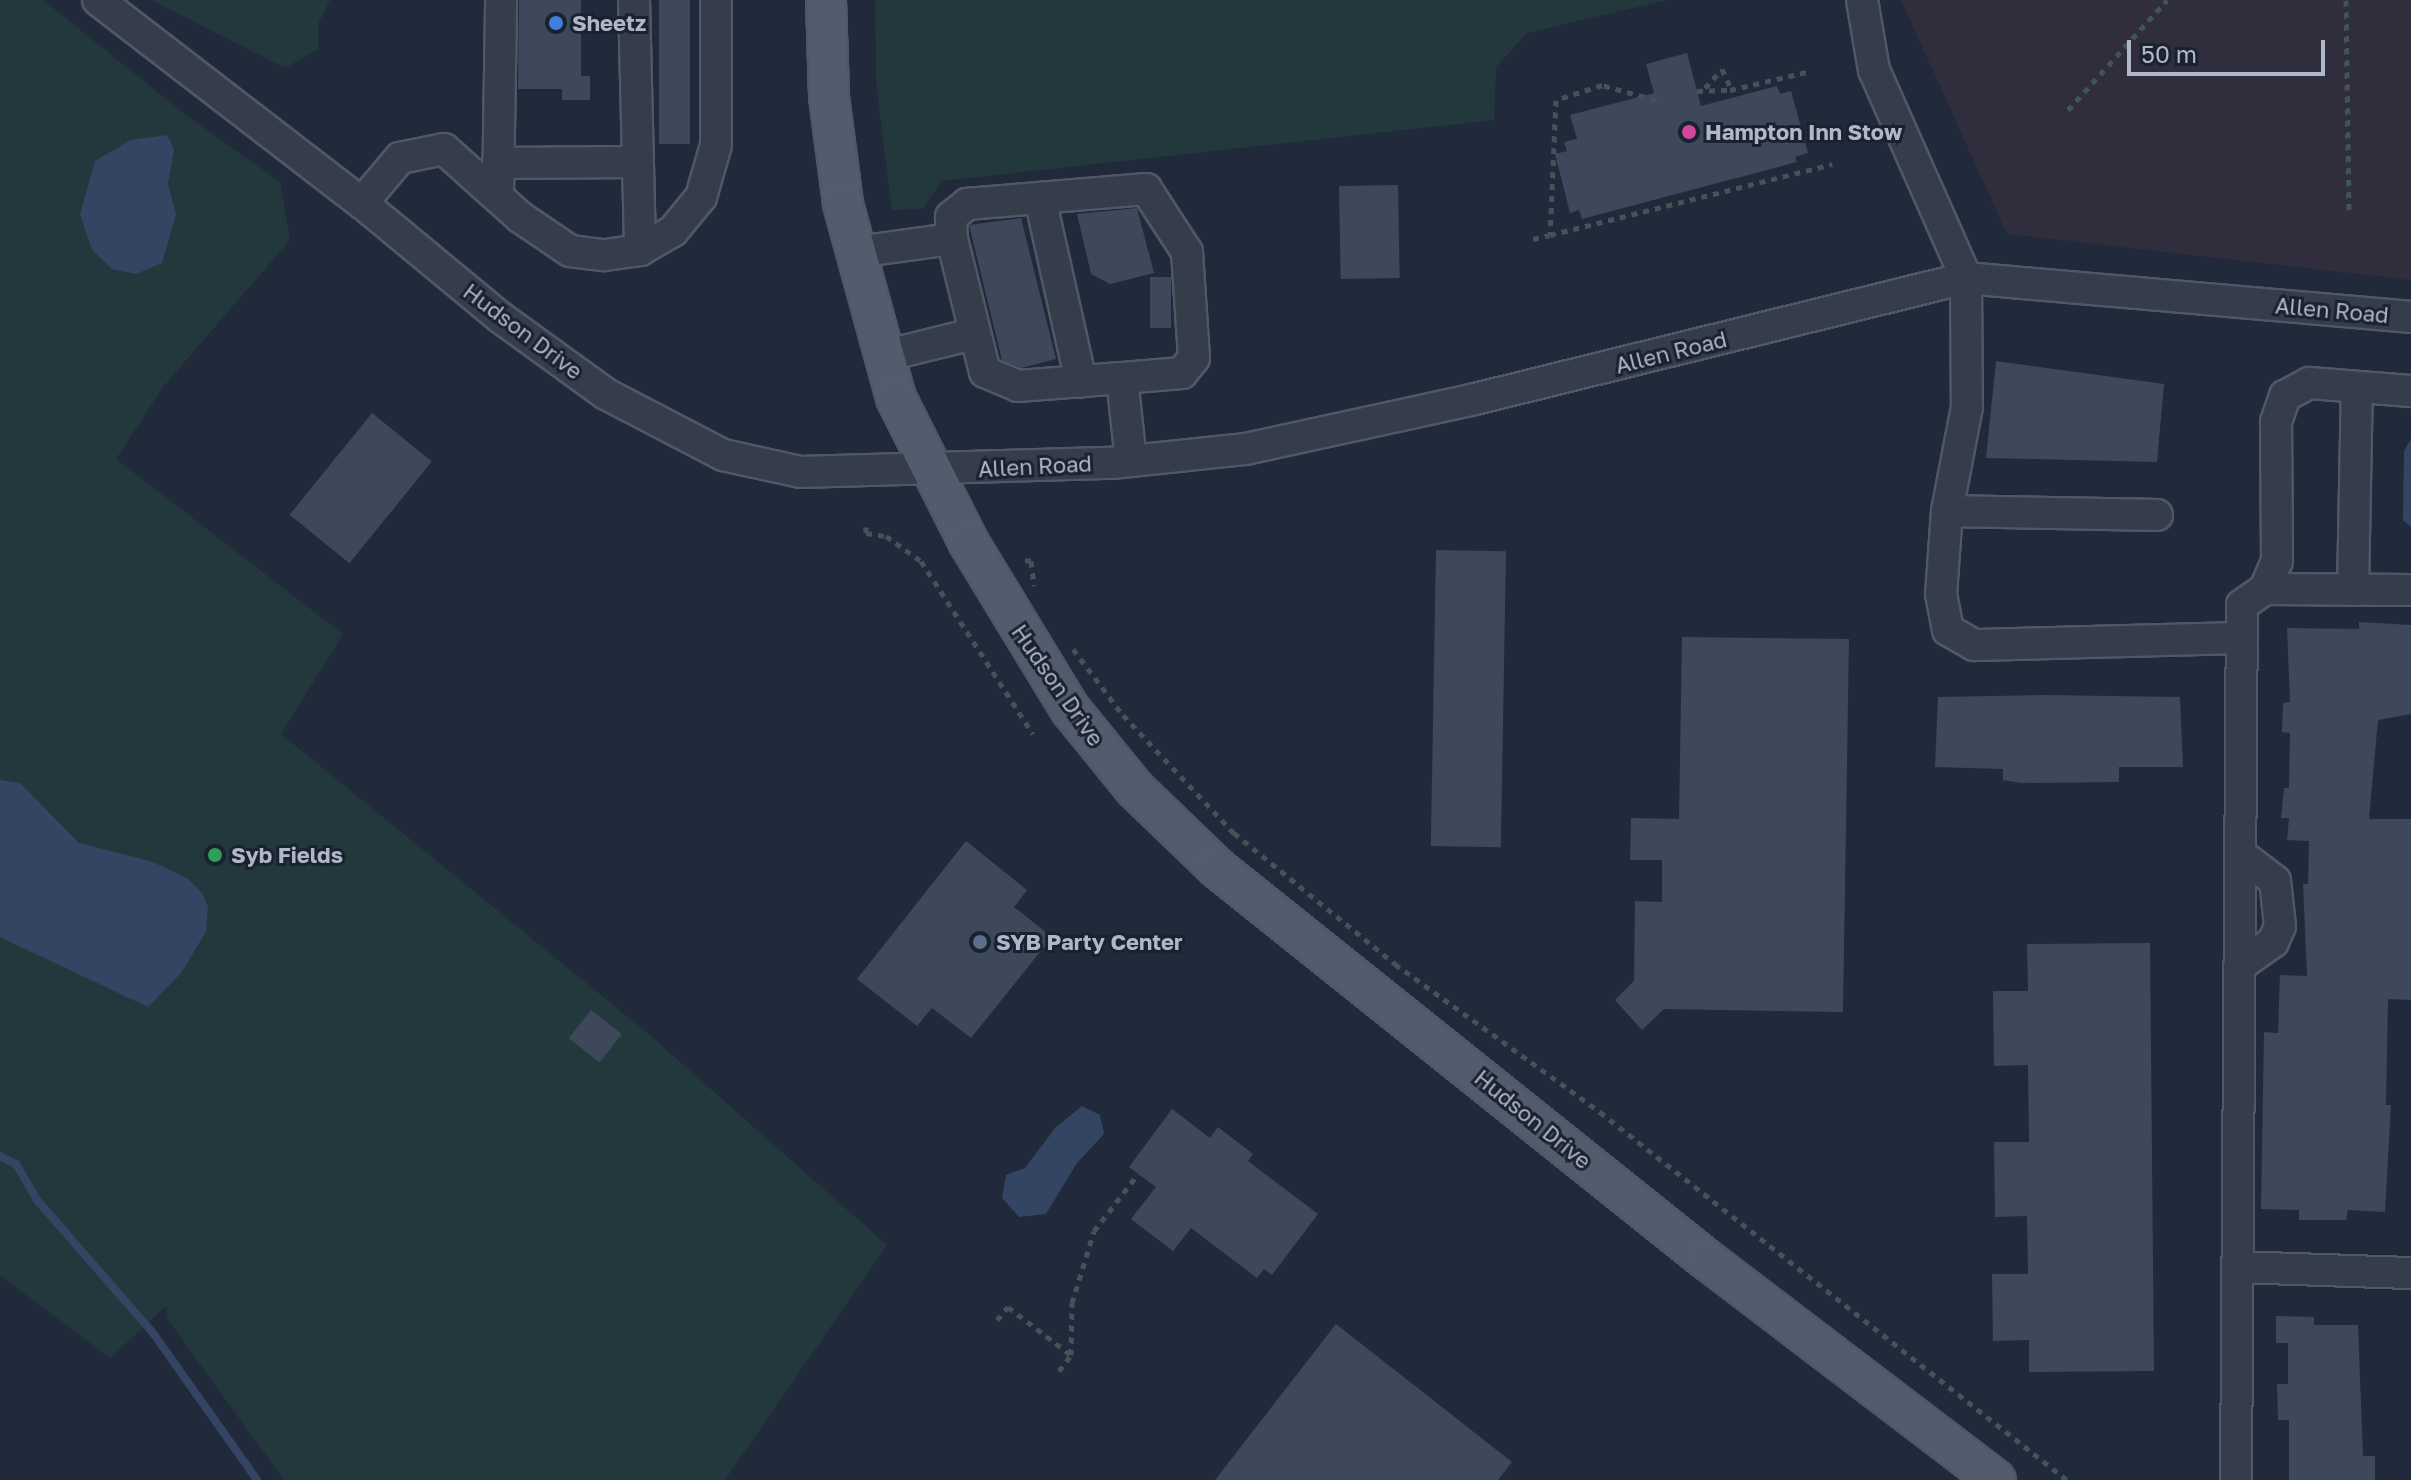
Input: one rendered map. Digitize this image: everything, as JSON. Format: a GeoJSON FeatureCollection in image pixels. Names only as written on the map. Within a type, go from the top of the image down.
{"type":"FeatureCollection","features":[{"type":"Feature","properties":{"kind":"main road"},"geometry":{"type":"LineString","coordinates":[[826,0],[829,97],[843,204],[896,398],[932,471]]}},
{"type":"Feature","properties":{"kind":"main road","name":"Hudson Drive"},"geometry":{"type":"LineString","coordinates":[[932,471],[1018,630],[1070,709],[1135,789],[1217,868],[1707,1260],[1996,1480]]}},
{"type":"Feature","properties":{"kind":"street","name":"Hudson Drive"},"geometry":{"type":"LineString","coordinates":[[98,0],[362,203],[501,318],[606,394],[682,437],[759,465],[801,472],[932,471]]}},
{"type":"Feature","properties":{"kind":"street"},"geometry":{"type":"LineString","coordinates":[[498,197],[501,0]]}},
{"type":"Feature","properties":{"kind":"street"},"geometry":{"type":"LineString","coordinates":[[634,0],[640,250]]}},
{"type":"Feature","properties":{"kind":"street"},"geometry":{"type":"LineString","coordinates":[[362,203],[400,158],[444,149],[498,197],[570,251],[605,255],[640,250],[673,231],[701,197],[712,170],[716,145],[716,0]]}},
{"type":"Feature","properties":{"kind":"street"},"geometry":{"type":"LineString","coordinates":[[1862,0],[1874,70],[1966,278],[1967,407],[1947,511],[1941,594],[1948,630],[1974,645],[2242,638]]}},
{"type":"Feature","properties":{"kind":"street"},"geometry":{"type":"LineString","coordinates":[[498,163],[637,162]]}},
{"type":"Feature","properties":{"kind":"street"},"geometry":{"type":"LineString","coordinates":[[1146,189],[1187,252],[1192,365],[1182,373],[1081,381],[1000,382],[985,372],[973,334],[952,239],[951,217],[956,208],[1146,189]]}},
{"type":"Feature","properties":{"kind":"street"},"geometry":{"type":"LineString","coordinates":[[1040,198],[1081,381]]}},
{"type":"Feature","properties":{"kind":"street"},"geometry":{"type":"LineString","coordinates":[[857,252],[952,239]]}},
{"type":"Feature","properties":{"kind":"street","name":"Allen Road"},"geometry":{"type":"LineString","coordinates":[[932,471],[1131,461],[1317,436],[1966,278],[2411,317]]}},
{"type":"Feature","properties":{"kind":"street"},"geometry":{"type":"LineString","coordinates":[[884,356],[973,334]]}},
{"type":"Feature","properties":{"kind":"street"},"geometry":{"type":"LineString","coordinates":[[1122,378],[1131,461]]}},
{"type":"Feature","properties":{"kind":"street"},"geometry":{"type":"LineString","coordinates":[[2236,1480],[2242,605],[2265,589],[2277,561],[2276,422],[2285,396],[2309,383],[2411,391]]}},
{"type":"Feature","properties":{"kind":"street"},"geometry":{"type":"LineString","coordinates":[[2353,590],[2357,387]]}},
{"type":"Feature","properties":{"kind":"street"},"geometry":{"type":"LineString","coordinates":[[1947,511],[2157,515]]}},
{"type":"Feature","properties":{"kind":"street"},"geometry":{"type":"LineString","coordinates":[[2265,589],[2411,590]]}},
{"type":"Feature","properties":{"kind":"street"},"geometry":{"type":"LineString","coordinates":[[2239,966],[2273,942],[2280,926],[2275,881],[2240,854]]}},
{"type":"Feature","properties":{"kind":"street"},"geometry":{"type":"LineString","coordinates":[[2237,1267],[2411,1273]]}},
{"type":"Feature","properties":{"kind":"path"},"geometry":{"type":"LineString","coordinates":[[2068,110],[2167,0]]}},
{"type":"Feature","properties":{"kind":"path"},"geometry":{"type":"LineString","coordinates":[[2346,0],[2349,212]]}},
{"type":"Feature","properties":{"kind":"path"},"geometry":{"type":"LineString","coordinates":[[1705,89],[1722,69],[1732,90]]}},
{"type":"Feature","properties":{"kind":"path"},"geometry":{"type":"LineString","coordinates":[[1697,91],[1732,90],[1811,71]]}},
{"type":"Feature","properties":{"kind":"path"},"geometry":{"type":"LineString","coordinates":[[1550,235],[1556,100],[1602,85],[1656,100]]}},
{"type":"Feature","properties":{"kind":"path"},"geometry":{"type":"LineString","coordinates":[[1533,239],[1832,164]]}},
{"type":"Feature","properties":{"kind":"path"},"geometry":{"type":"LineString","coordinates":[[866,527],[866,533],[886,536],[921,561],[1033,734]]}},
{"type":"Feature","properties":{"kind":"path"},"geometry":{"type":"LineString","coordinates":[[1025,560],[1031,561],[1040,596]]}},
{"type":"Feature","properties":{"kind":"path"},"geometry":{"type":"LineString","coordinates":[[1067,639],[1123,715],[1234,833],[1395,964],[1600,1112],[2067,1480]]}},
{"type":"Feature","properties":{"kind":"path"},"geometry":{"type":"LineString","coordinates":[[1059,1371],[1071,1355],[1072,1303],[1094,1231],[1138,1174]]}},
{"type":"Feature","properties":{"kind":"path"},"geometry":{"type":"LineString","coordinates":[[997,1320],[1008,1307],[1071,1355]]}},
{"type":"Feature","properties":{"kind":"shaded area"},"geometry":{"type":"Polygon","coordinates":[[[1901,0],[2411,0],[2411,280],[2007,234],[1901,0]]]}},
{"type":"Feature","properties":{"kind":"green space","name":"Syb Fields"},"geometry":{"type":"Polygon","coordinates":[[[0,0],[43,0],[191,119],[280,182],[290,240],[163,387],[116,459],[343,634],[281,734],[645,1031],[887,1245],[725,1480],[284,1480],[168,1320],[166,1306],[110,1358],[0,1275],[0,0]]]}},
{"type":"Feature","properties":{"kind":"green space"},"geometry":{"type":"Polygon","coordinates":[[[151,0],[330,0],[318,24],[318,49],[285,68],[151,0]]]}},
{"type":"Feature","properties":{"kind":"green space"},"geometry":{"type":"Polygon","coordinates":[[[875,0],[1667,0],[1527,33],[1496,67],[1494,120],[942,181],[922,209],[892,210],[876,81],[875,0]]]}},
{"type":"Feature","properties":{"kind":"water"},"geometry":{"type":"Polygon","coordinates":[[[167,135],[174,149],[168,184],[176,214],[162,263],[136,274],[112,269],[92,250],[80,214],[95,161],[131,140],[167,135]]]}},
{"type":"Feature","properties":{"kind":"water"},"geometry":{"type":"Polygon","coordinates":[[[2411,439],[2411,527],[2403,520],[2404,451],[2411,439]]]}},
{"type":"Feature","properties":{"kind":"water"},"geometry":{"type":"Polygon","coordinates":[[[0,780],[20,783],[79,843],[153,862],[188,879],[202,893],[208,907],[206,932],[181,973],[148,1007],[0,937],[0,780]]]}},
{"type":"Feature","properties":{"kind":"water"},"geometry":{"type":"Polygon","coordinates":[[[1082,1106],[1100,1115],[1104,1134],[1077,1163],[1046,1214],[1019,1217],[1002,1198],[1006,1175],[1025,1168],[1056,1127],[1082,1106]]]}},
{"type":"Feature","properties":{"kind":"building"},"geometry":{"type":"Polygon","coordinates":[[[519,0],[581,0],[581,76],[590,76],[590,100],[562,100],[562,89],[518,89],[519,0]]]}},
{"type":"Feature","properties":{"kind":"building"},"geometry":{"type":"Polygon","coordinates":[[[659,0],[690,0],[690,144],[659,144],[659,0]]]}},
{"type":"Feature","properties":{"kind":"building","name":"Hampton Inn Stow"},"geometry":{"type":"Polygon","coordinates":[[[1687,53],[1701,106],[1777,86],[1780,94],[1791,91],[1808,153],[1795,157],[1797,162],[1582,219],[1579,210],[1570,213],[1555,154],[1567,151],[1564,142],[1577,139],[1570,115],[1654,93],[1646,64],[1687,53]]]}},
{"type":"Feature","properties":{"kind":"building"},"geometry":{"type":"Polygon","coordinates":[[[1398,185],[1400,278],[1341,279],[1339,186],[1398,185]]]}},
{"type":"Feature","properties":{"kind":"building"},"geometry":{"type":"Polygon","coordinates":[[[1137,208],[1154,273],[1110,284],[1091,274],[1077,214],[1137,208]]]}},
{"type":"Feature","properties":{"kind":"building"},"geometry":{"type":"Polygon","coordinates":[[[1021,218],[1056,359],[1021,368],[1002,360],[969,225],[1021,218]]]}},
{"type":"Feature","properties":{"kind":"building"},"geometry":{"type":"Polygon","coordinates":[[[1150,277],[1171,277],[1171,328],[1150,328],[1150,277]]]}},
{"type":"Feature","properties":{"kind":"building"},"geometry":{"type":"Polygon","coordinates":[[[1996,361],[2164,384],[2157,462],[1986,458],[1996,361]]]}},
{"type":"Feature","properties":{"kind":"building"},"geometry":{"type":"Polygon","coordinates":[[[372,413],[432,461],[349,563],[290,515],[372,413]]]}},
{"type":"Feature","properties":{"kind":"building"},"geometry":{"type":"Polygon","coordinates":[[[1436,550],[1506,551],[1501,847],[1431,846],[1436,550]]]}},
{"type":"Feature","properties":{"kind":"building"},"geometry":{"type":"Polygon","coordinates":[[[2359,622],[2411,625],[2411,714],[2378,720],[2369,819],[2411,819],[2411,1000],[2388,999],[2386,1105],[2391,1105],[2385,1212],[2348,1210],[2346,1220],[2299,1220],[2299,1210],[2261,1209],[2264,1032],[2278,1033],[2280,975],[2307,976],[2303,884],[2308,884],[2309,841],[2287,840],[2289,818],[2281,818],[2284,788],[2289,788],[2290,733],[2282,732],[2283,703],[2290,702],[2287,628],[2359,629],[2359,622]]]}},
{"type":"Feature","properties":{"kind":"building"},"geometry":{"type":"Polygon","coordinates":[[[1682,637],[1849,639],[1843,1012],[1664,1009],[1642,1030],[1615,1000],[1634,981],[1635,901],[1662,902],[1662,860],[1630,860],[1631,818],[1679,819],[1682,637]]]}},
{"type":"Feature","properties":{"kind":"building"},"geometry":{"type":"Polygon","coordinates":[[[1938,697],[2180,697],[2183,767],[2119,767],[2119,782],[2021,783],[2003,780],[2003,769],[1935,767],[1938,697]]]}},
{"type":"Feature","properties":{"kind":"building"},"geometry":{"type":"Polygon","coordinates":[[[966,841],[1027,890],[1014,907],[1052,937],[971,1038],[932,1008],[917,1026],[857,979],[966,841]]]}},
{"type":"Feature","properties":{"kind":"building"},"geometry":{"type":"Polygon","coordinates":[[[2150,943],[2154,1371],[2029,1372],[2029,1340],[1993,1341],[1992,1274],[2028,1274],[2027,1216],[1995,1217],[1994,1142],[2029,1142],[2028,1065],[1994,1066],[1993,991],[2028,991],[2027,944],[2150,943]]]}},
{"type":"Feature","properties":{"kind":"building"},"geometry":{"type":"Polygon","coordinates":[[[591,1010],[622,1034],[600,1062],[569,1038],[591,1010]]]}},
{"type":"Feature","properties":{"kind":"building"},"geometry":{"type":"Polygon","coordinates":[[[1172,1109],[1210,1138],[1218,1127],[1253,1154],[1248,1161],[1318,1214],[1272,1275],[1264,1269],[1257,1278],[1191,1228],[1173,1251],[1131,1219],[1156,1187],[1129,1167],[1172,1109]]]}},
{"type":"Feature","properties":{"kind":"building"},"geometry":{"type":"Polygon","coordinates":[[[2276,1316],[2314,1317],[2314,1325],[2358,1325],[2363,1456],[2375,1456],[2375,1480],[2289,1480],[2289,1420],[2278,1420],[2277,1384],[2288,1384],[2288,1343],[2276,1343],[2276,1316]]]}},
{"type":"Feature","properties":{"kind":"building"},"geometry":{"type":"Polygon","coordinates":[[[1336,1324],[1512,1462],[1498,1480],[1215,1480],[1336,1324]]]}},
{"type":"Feature","properties":{"kind":"waterway"},"geometry":{"type":"LineString","coordinates":[[0,1156],[16,1164],[37,1200],[153,1333],[257,1480]]}},
{"type":"Feature","properties":{"kind":"place","name":"Sheetz"},"geometry":{"type":"Point","coordinates":[556,23]}},
{"type":"Feature","properties":{"kind":"place","name":"Hampton Inn Stow"},"geometry":{"type":"Point","coordinates":[1689,132]}},
{"type":"Feature","properties":{"kind":"place","name":"Syb Fields"},"geometry":{"type":"Point","coordinates":[215,855]}},
{"type":"Feature","properties":{"kind":"place","name":"SYB Party Center"},"geometry":{"type":"Point","coordinates":[980,942]}}]}
